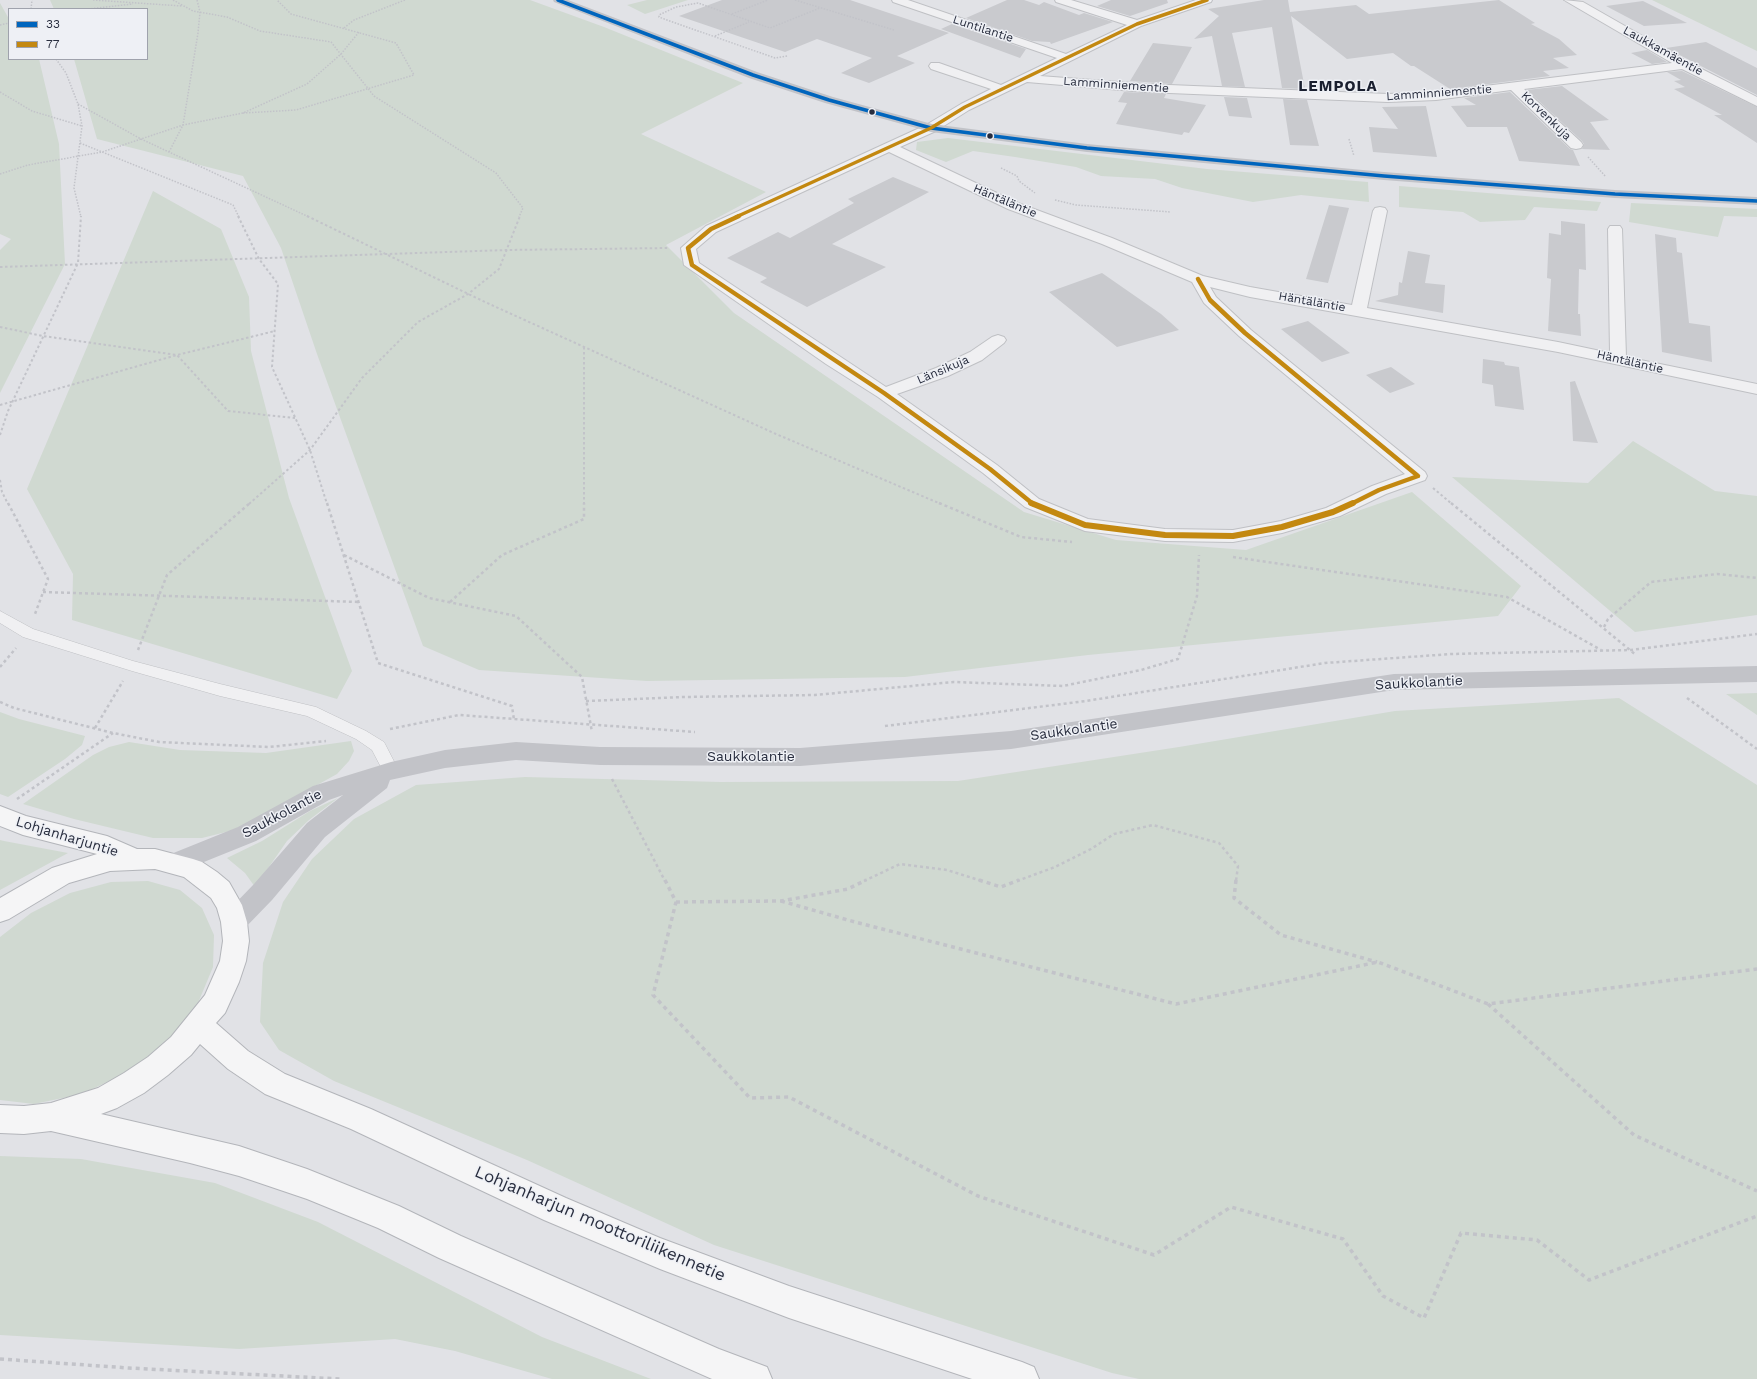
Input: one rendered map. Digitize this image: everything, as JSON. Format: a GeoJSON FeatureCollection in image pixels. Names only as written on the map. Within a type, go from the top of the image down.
{"type":"FeatureCollection","features":[{"type":"Feature","properties":{"kind":"highway","name":"Lohjanharjuntie"},"geometry":{"type":"LineString","coordinates":[[7,808],[23,826],[107,846],[133,859]]}},
{"type":"Feature","properties":{"kind":"highway"},"geometry":{"type":"LineString","coordinates":[[0,911],[38,886],[61,875],[110,861],[155,859],[175,862],[193,869],[208,878],[220,890],[229,905],[234,922],[236,941],[233,961],[226,982],[215,1004],[199,1026],[181,1046],[158,1066],[134,1083],[107,1098],[79,1109],[52,1117],[24,1120],[0,1119]]}},
{"type":"Feature","properties":{"kind":"highway","name":"Lohjanharjun moottoriliikennetie"},"geometry":{"type":"LineString","coordinates":[[199,1026],[238,1060],[275,1084],[361,1120],[555,1209],[660,1253],[789,1302],[1022,1379]]}},
{"type":"Feature","properties":{"kind":"highway"},"geometry":{"type":"LineString","coordinates":[[52,1117],[190,1148],[239,1161],[307,1184],[388,1217],[450,1247],[715,1364],[755,1379]]}},
{"type":"Feature","properties":{"kind":"street"},"geometry":{"type":"LineString","coordinates":[[558,0],[753,75],[830,100],[931,128],[1088,148],[1384,176],[1615,194],[1757,201]]}},
{"type":"Feature","properties":{"kind":"street","name":"Luntilantie"},"geometry":{"type":"LineString","coordinates":[[897,0],[1068,58]]}},
{"type":"Feature","properties":{"kind":"street"},"geometry":{"type":"LineString","coordinates":[[1060,0],[1137,24]]}},
{"type":"Feature","properties":{"kind":"street"},"geometry":{"type":"LineString","coordinates":[[1207,0],[1137,24],[965,107],[931,128],[711,229],[688,248],[692,265],[832,360],[884,393],[990,469],[1032,503],[1085,525],[1165,535],[1233,536],[1282,528],[1333,512],[1379,490],[1418,476]]}},
{"type":"Feature","properties":{"kind":"street","name":"Laukkamäentie"},"geometry":{"type":"LineString","coordinates":[[1569,0],[1579,4],[1684,64],[1757,102]]}},
{"type":"Feature","properties":{"kind":"street","name":"Lamminniementie"},"geometry":{"type":"LineString","coordinates":[[1025,78],[1146,88],[1388,98],[1436,96],[1515,87],[1684,64]]}},
{"type":"Feature","properties":{"kind":"street"},"geometry":{"type":"LineString","coordinates":[[935,66],[1002,89]]}},
{"type":"Feature","properties":{"kind":"street","name":"Korvenkuja"},"geometry":{"type":"LineString","coordinates":[[1515,87],[1576,145]]}},
{"type":"Feature","properties":{"kind":"street","name":"Häntäläntie"},"geometry":{"type":"LineString","coordinates":[[888,147],[1013,206],[1107,241],[1198,279],[1250,292],[1359,310],[1618,359],[1713,381],[1757,389]]}},
{"type":"Feature","properties":{"kind":"street"},"geometry":{"type":"LineString","coordinates":[[1359,310],[1380,211]]}},
{"type":"Feature","properties":{"kind":"street"},"geometry":{"type":"LineString","coordinates":[[1615,229],[1618,359]]}},
{"type":"Feature","properties":{"kind":"street"},"geometry":{"type":"LineString","coordinates":[[1198,279],[1210,300],[1245,333],[1418,476]]}},
{"type":"Feature","properties":{"kind":"street","name":"Länsikuja"},"geometry":{"type":"LineString","coordinates":[[884,393],[949,369],[976,356],[998,340]]}},
{"type":"Feature","properties":{"kind":"street","name":"Saukkolantie"},"geometry":{"type":"LineString","coordinates":[[175,862],[247,834],[321,792],[391,771],[445,759],[516,751],[600,756],[800,757],[1011,740],[1394,682],[1757,674]]}},
{"type":"Feature","properties":{"kind":"street","name":"Saukkolantie"},"geometry":{"type":"LineString","coordinates":[[234,922],[263,892],[316,830],[391,771]]}},
{"type":"Feature","properties":{"kind":"lane"},"geometry":{"type":"LineString","coordinates":[[0,616],[28,633],[132,666],[220,690],[311,711],[360,735],[378,746],[391,771]]}},
{"type":"Feature","properties":{"kind":"path"},"geometry":{"type":"LineString","coordinates":[[93,0],[185,6]]}},
{"type":"Feature","properties":{"kind":"path"},"geometry":{"type":"LineString","coordinates":[[95,728],[132,666],[167,575],[310,450],[362,378],[418,322],[468,294],[499,269],[523,208],[496,173],[374,96],[331,42],[260,31],[227,17],[200,12],[173,0]]}},
{"type":"Feature","properties":{"kind":"path"},"geometry":{"type":"LineString","coordinates":[[170,152],[183,125],[200,12],[197,0]]}},
{"type":"Feature","properties":{"kind":"path"},"geometry":{"type":"LineString","coordinates":[[0,174],[28,165],[102,152],[183,125],[243,113],[296,110],[414,75],[396,43],[291,14],[277,0]]}},
{"type":"Feature","properties":{"kind":"path"},"geometry":{"type":"LineString","coordinates":[[343,28],[354,20],[405,0]]}},
{"type":"Feature","properties":{"kind":"path"},"geometry":{"type":"LineString","coordinates":[[732,14],[768,0]]}},
{"type":"Feature","properties":{"kind":"path"},"geometry":{"type":"LineString","coordinates":[[796,0],[894,30]]}},
{"type":"Feature","properties":{"kind":"path"},"geometry":{"type":"LineString","coordinates":[[97,8],[140,3]]}},
{"type":"Feature","properties":{"kind":"path"},"geometry":{"type":"LineString","coordinates":[[787,56],[775,58],[667,20],[659,17],[659,15],[676,8],[698,3],[770,28],[820,8]]}},
{"type":"Feature","properties":{"kind":"path"},"geometry":{"type":"LineString","coordinates":[[715,36],[750,21]]}},
{"type":"Feature","properties":{"kind":"path"},"geometry":{"type":"LineString","coordinates":[[243,113],[307,84],[341,54],[359,32]]}},
{"type":"Feature","properties":{"kind":"path"},"geometry":{"type":"LineString","coordinates":[[0,435],[13,401],[78,263],[81,215],[74,188],[82,126],[78,104],[66,73],[57,60]]}},
{"type":"Feature","properties":{"kind":"path"},"geometry":{"type":"LineString","coordinates":[[0,92],[32,111],[82,126]]}},
{"type":"Feature","properties":{"kind":"path"},"geometry":{"type":"LineString","coordinates":[[78,104],[141,139],[468,294],[776,434],[1021,537],[1075,542]]}},
{"type":"Feature","properties":{"kind":"path"},"geometry":{"type":"LineString","coordinates":[[1349,139],[1354,157]]}},
{"type":"Feature","properties":{"kind":"path"},"geometry":{"type":"LineString","coordinates":[[80,143],[233,206],[259,259],[278,284],[272,368],[310,450],[378,663],[512,706],[514,720]]}},
{"type":"Feature","properties":{"kind":"path"},"geometry":{"type":"LineString","coordinates":[[1576,145],[1604,173],[1607,182]]}},
{"type":"Feature","properties":{"kind":"path"},"geometry":{"type":"LineString","coordinates":[[1001,168],[1017,176],[1019,181],[1036,193]]}},
{"type":"Feature","properties":{"kind":"path"},"geometry":{"type":"LineString","coordinates":[[1054,200],[1107,209],[1171,212]]}},
{"type":"Feature","properties":{"kind":"path"},"geometry":{"type":"LineString","coordinates":[[0,267],[78,263],[259,259],[506,250],[688,248]]}},
{"type":"Feature","properties":{"kind":"path"},"geometry":{"type":"LineString","coordinates":[[0,327],[43,336],[177,355],[228,411],[296,418]]}},
{"type":"Feature","properties":{"kind":"path"},"geometry":{"type":"LineString","coordinates":[[0,405],[177,355],[275,331]]}},
{"type":"Feature","properties":{"kind":"path"},"geometry":{"type":"LineString","coordinates":[[449,602],[502,555],[584,519],[584,347]]}},
{"type":"Feature","properties":{"kind":"path"},"geometry":{"type":"LineString","coordinates":[[1418,476],[1604,627],[1631,650],[1658,677],[1757,749]]}},
{"type":"Feature","properties":{"kind":"path"},"geometry":{"type":"LineString","coordinates":[[0,480],[2,492],[48,579],[28,633],[0,668]]}},
{"type":"Feature","properties":{"kind":"path"},"geometry":{"type":"LineString","coordinates":[[586,701],[684,697],[815,695],[954,682],[1063,686],[1141,670],[1178,659],[1197,596],[1198,554],[1206,555]]}},
{"type":"Feature","properties":{"kind":"path"},"geometry":{"type":"LineString","coordinates":[[344,555],[429,598],[516,616],[582,677],[590,725],[600,756],[676,902],[653,995],[750,1098],[789,1097],[978,1196],[1154,1255],[1231,1207],[1343,1239],[1383,1296],[1424,1318],[1461,1233],[1537,1240],[1590,1280],[1757,1216]]}},
{"type":"Feature","properties":{"kind":"path"},"geometry":{"type":"LineString","coordinates":[[1227,557],[1256,559],[1507,597],[1603,651]]}},
{"type":"Feature","properties":{"kind":"path"},"geometry":{"type":"LineString","coordinates":[[1604,627],[1608,619],[1651,582],[1717,574],[1757,578]]}},
{"type":"Feature","properties":{"kind":"path"},"geometry":{"type":"LineString","coordinates":[[43,592],[359,602]]}},
{"type":"Feature","properties":{"kind":"path"},"geometry":{"type":"LineString","coordinates":[[884,726],[1086,701],[1325,663],[1451,654],[1631,650],[1757,634]]}},
{"type":"Feature","properties":{"kind":"path"},"geometry":{"type":"LineString","coordinates":[[0,702],[14,708],[113,733],[160,742],[269,747],[310,744],[459,716],[700,732]]}},
{"type":"Feature","properties":{"kind":"path"},"geometry":{"type":"LineString","coordinates":[[7,808],[113,733]]}},
{"type":"Feature","properties":{"kind":"path"},"geometry":{"type":"LineString","coordinates":[[676,902],[781,901],[848,889],[900,864],[947,870],[1001,887],[1055,866],[1091,849],[1114,834],[1153,825],[1219,843],[1238,866],[1234,898],[1281,935],[1378,962],[1488,1004],[1634,1135],[1757,1191]]}},
{"type":"Feature","properties":{"kind":"path"},"geometry":{"type":"LineString","coordinates":[[781,901],[870,926],[1176,1004],[1378,962]]}},
{"type":"Feature","properties":{"kind":"path"},"geometry":{"type":"LineString","coordinates":[[1488,1004],[1757,969]]}},
{"type":"Feature","properties":{"kind":"path"},"geometry":{"type":"LineString","coordinates":[[0,1359],[129,1368],[340,1379]]}},
{"type":"Feature","properties":{"kind":"shaded area"},"geometry":{"type":"Polygon","coordinates":[[[50,0],[530,0],[604,27],[743,83],[641,134],[766,192],[666,245],[734,313],[1024,512],[1116,540],[1246,550],[1412,492],[1521,586],[1498,616],[1088,655],[905,677],[647,681],[479,670],[423,646],[317,354],[281,248],[243,176],[97,139],[74,60],[148,60],[148,8],[54,8],[50,0]]]}},
{"type":"Feature","properties":{"kind":"shaded area"},"geometry":{"type":"Polygon","coordinates":[[[647,0],[688,0],[645,14],[627,5],[647,0]]]}},
{"type":"Feature","properties":{"kind":"shaded area"},"geometry":{"type":"Polygon","coordinates":[[[1652,0],[1757,0],[1757,51],[1652,0]]]}},
{"type":"Feature","properties":{"kind":"shaded area"},"geometry":{"type":"Polygon","coordinates":[[[0,3],[8,17],[8,60],[39,60],[59,144],[65,264],[0,393],[0,250],[11,239],[0,234],[0,3]]]}},
{"type":"Feature","properties":{"kind":"shaded area"},"geometry":{"type":"Polygon","coordinates":[[[948,138],[1207,169],[1368,182],[1369,202],[1301,195],[1253,202],[1182,188],[1155,179],[1101,176],[1076,167],[1015,157],[973,151],[946,162],[916,150],[917,142],[948,138]]]}},
{"type":"Feature","properties":{"kind":"shaded area"},"geometry":{"type":"Polygon","coordinates":[[[1399,186],[1601,202],[1597,211],[1534,207],[1525,220],[1480,222],[1463,212],[1399,207],[1399,186]]]}},
{"type":"Feature","properties":{"kind":"shaded area"},"geometry":{"type":"Polygon","coordinates":[[[153,191],[221,229],[249,297],[251,351],[289,498],[352,671],[337,699],[72,620],[73,574],[27,489],[153,191]]]}},
{"type":"Feature","properties":{"kind":"shaded area"},"geometry":{"type":"Polygon","coordinates":[[[1631,203],[1757,209],[1757,217],[1724,216],[1718,237],[1629,222],[1631,203]]]}},
{"type":"Feature","properties":{"kind":"shaded area"},"geometry":{"type":"Polygon","coordinates":[[[1633,441],[1715,491],[1757,496],[1757,615],[1635,632],[1452,477],[1588,483],[1633,441]]]}},
{"type":"Feature","properties":{"kind":"shaded area"},"geometry":{"type":"Polygon","coordinates":[[[1757,693],[1757,715],[1726,694],[1757,693]]]}},
{"type":"Feature","properties":{"kind":"shaded area"},"geometry":{"type":"Polygon","coordinates":[[[1619,698],[1757,785],[1757,1379],[1139,1379],[1112,1373],[714,1245],[527,1160],[334,1081],[279,1050],[260,1022],[263,963],[283,902],[312,859],[354,819],[416,785],[525,777],[721,782],[958,781],[1179,747],[1395,711],[1619,698]]]}},
{"type":"Feature","properties":{"kind":"shaded area"},"geometry":{"type":"Polygon","coordinates":[[[0,712],[19,719],[85,736],[82,745],[65,759],[8,797],[0,794],[0,712]]]}},
{"type":"Feature","properties":{"kind":"shaded area"},"geometry":{"type":"Polygon","coordinates":[[[351,741],[354,751],[349,761],[337,774],[238,829],[202,838],[153,838],[74,819],[23,804],[93,755],[109,747],[129,742],[180,750],[266,753],[351,741]]]}},
{"type":"Feature","properties":{"kind":"shaded area"},"geometry":{"type":"Polygon","coordinates":[[[338,798],[309,820],[287,841],[255,887],[245,873],[227,858],[262,841],[310,811],[338,798]]]}},
{"type":"Feature","properties":{"kind":"shaded area"},"geometry":{"type":"Polygon","coordinates":[[[0,840],[4,841],[68,853],[0,890],[0,840]]]}},
{"type":"Feature","properties":{"kind":"shaded area"},"geometry":{"type":"Polygon","coordinates":[[[148,881],[180,890],[202,908],[214,935],[213,967],[198,1003],[170,1038],[130,1071],[82,1094],[34,1104],[0,1100],[0,937],[31,913],[70,893],[111,882],[148,881]]]}},
{"type":"Feature","properties":{"kind":"shaded area"},"geometry":{"type":"Polygon","coordinates":[[[0,1156],[81,1159],[215,1183],[318,1222],[542,1337],[651,1379],[552,1379],[455,1351],[395,1339],[239,1349],[0,1335],[0,1156]]]}},
{"type":"Feature","properties":{"kind":"building"},"geometry":{"type":"Polygon","coordinates":[[[722,0],[850,0],[949,33],[897,56],[915,63],[869,83],[841,73],[872,58],[817,39],[785,52],[679,16],[722,0]]]}},
{"type":"Feature","properties":{"kind":"building"},"geometry":{"type":"Polygon","coordinates":[[[1007,0],[1024,0],[1039,5],[1044,2],[1079,15],[1084,13],[1113,22],[1051,44],[1050,42],[1032,41],[966,18],[1007,0]]]}},
{"type":"Feature","properties":{"kind":"building"},"geometry":{"type":"Polygon","coordinates":[[[1111,0],[1167,0],[1168,3],[1130,16],[1097,6],[1111,0]]]}},
{"type":"Feature","properties":{"kind":"building"},"geometry":{"type":"Polygon","coordinates":[[[1264,0],[1288,0],[1290,12],[1356,5],[1369,14],[1499,0],[1535,23],[1531,24],[1559,39],[1577,55],[1553,58],[1569,68],[1543,71],[1550,76],[1450,89],[1414,66],[1411,66],[1393,53],[1347,59],[1291,16],[1305,89],[1282,88],[1272,27],[1232,33],[1245,87],[1222,86],[1212,36],[1194,39],[1219,16],[1208,9],[1264,0]]]}},
{"type":"Feature","properties":{"kind":"building"},"geometry":{"type":"Polygon","coordinates":[[[1643,1],[1687,23],[1644,26],[1606,6],[1643,1]]]}},
{"type":"Feature","properties":{"kind":"building"},"geometry":{"type":"Polygon","coordinates":[[[952,24],[1026,49],[1020,58],[941,29],[952,24]]]}},
{"type":"Feature","properties":{"kind":"building"},"geometry":{"type":"Polygon","coordinates":[[[1706,42],[1757,68],[1757,95],[1666,48],[1706,42]]]}},
{"type":"Feature","properties":{"kind":"building"},"geometry":{"type":"Polygon","coordinates":[[[1153,43],[1192,47],[1172,84],[1130,81],[1153,43]]]}},
{"type":"Feature","properties":{"kind":"building"},"geometry":{"type":"Polygon","coordinates":[[[1647,50],[1667,62],[1652,64],[1631,53],[1647,50]]]}},
{"type":"Feature","properties":{"kind":"building"},"geometry":{"type":"Polygon","coordinates":[[[1682,71],[1757,107],[1757,143],[1714,115],[1722,115],[1674,89],[1685,87],[1674,81],[1681,80],[1667,72],[1682,71]]]}},
{"type":"Feature","properties":{"kind":"building"},"geometry":{"type":"Polygon","coordinates":[[[1562,86],[1609,120],[1590,122],[1610,150],[1582,149],[1584,144],[1582,141],[1527,90],[1562,86]]]}},
{"type":"Feature","properties":{"kind":"building"},"geometry":{"type":"Polygon","coordinates":[[[1124,92],[1166,94],[1164,98],[1206,105],[1189,133],[1184,132],[1182,135],[1116,124],[1127,103],[1118,102],[1124,92]]]}},
{"type":"Feature","properties":{"kind":"building"},"geometry":{"type":"Polygon","coordinates":[[[1510,92],[1570,149],[1573,150],[1580,166],[1519,161],[1507,127],[1467,127],[1451,106],[1476,105],[1464,98],[1510,92]]]}},
{"type":"Feature","properties":{"kind":"building"},"geometry":{"type":"Polygon","coordinates":[[[1224,97],[1247,98],[1252,118],[1229,116],[1224,97]]]}},
{"type":"Feature","properties":{"kind":"building"},"geometry":{"type":"Polygon","coordinates":[[[1283,99],[1307,100],[1319,146],[1290,145],[1283,99]]]}},
{"type":"Feature","properties":{"kind":"building"},"geometry":{"type":"Polygon","coordinates":[[[1426,106],[1437,157],[1373,152],[1369,127],[1398,129],[1382,107],[1426,106]]]}},
{"type":"Feature","properties":{"kind":"building"},"geometry":{"type":"Polygon","coordinates":[[[893,177],[929,192],[832,244],[886,267],[807,307],[760,282],[767,278],[727,258],[778,232],[790,238],[854,203],[848,199],[893,177]]]}},
{"type":"Feature","properties":{"kind":"building"},"geometry":{"type":"Polygon","coordinates":[[[1329,205],[1349,208],[1328,283],[1306,279],[1329,205]]]}},
{"type":"Feature","properties":{"kind":"building"},"geometry":{"type":"Polygon","coordinates":[[[1561,221],[1585,224],[1586,270],[1579,269],[1578,314],[1580,314],[1581,336],[1548,331],[1551,279],[1547,278],[1549,233],[1561,235],[1561,221]]]}},
{"type":"Feature","properties":{"kind":"building"},"geometry":{"type":"Polygon","coordinates":[[[1655,234],[1676,238],[1677,252],[1682,253],[1689,323],[1710,326],[1712,362],[1662,352],[1655,234]]]}},
{"type":"Feature","properties":{"kind":"building"},"geometry":{"type":"Polygon","coordinates":[[[1408,251],[1430,255],[1425,283],[1445,285],[1443,313],[1375,301],[1398,295],[1399,282],[1402,283],[1408,251]]]}},
{"type":"Feature","properties":{"kind":"building"},"geometry":{"type":"Polygon","coordinates":[[[1102,273],[1161,314],[1179,330],[1117,347],[1049,292],[1102,273]]]}},
{"type":"Feature","properties":{"kind":"building"},"geometry":{"type":"Polygon","coordinates":[[[1308,321],[1350,353],[1322,362],[1281,329],[1308,321]]]}},
{"type":"Feature","properties":{"kind":"building"},"geometry":{"type":"Polygon","coordinates":[[[1483,359],[1504,362],[1505,365],[1519,367],[1524,410],[1495,406],[1493,385],[1482,383],[1483,359]]]}},
{"type":"Feature","properties":{"kind":"building"},"geometry":{"type":"Polygon","coordinates":[[[1391,367],[1415,384],[1390,393],[1366,375],[1391,367]]]}},
{"type":"Feature","properties":{"kind":"building"},"geometry":{"type":"Polygon","coordinates":[[[1575,381],[1598,443],[1573,441],[1570,382],[1575,381]]]}},
{"type":"Feature","properties":{"kind":"transit line","name":"33"},"geometry":{"type":"LineString","coordinates":[[558,0],[753,75],[829,100],[931,128],[1087,148],[1384,176],[1615,194],[1757,201]]}},
{"type":"Feature","properties":{"kind":"transit line","name":"77"},"geometry":{"type":"LineString","coordinates":[[1198,279],[1210,300],[1245,333],[1418,476],[1379,490],[1333,512],[1282,527],[1233,536],[1165,535],[1085,525],[1032,503],[990,469],[884,393],[832,360],[692,265],[688,248],[711,229],[931,128],[965,107],[1137,24],[1207,0]]}},
{"type":"Feature","properties":{"kind":"district","name":"LEMPOLA"},"geometry":{"type":"Point","coordinates":[1338,87]}}]}
